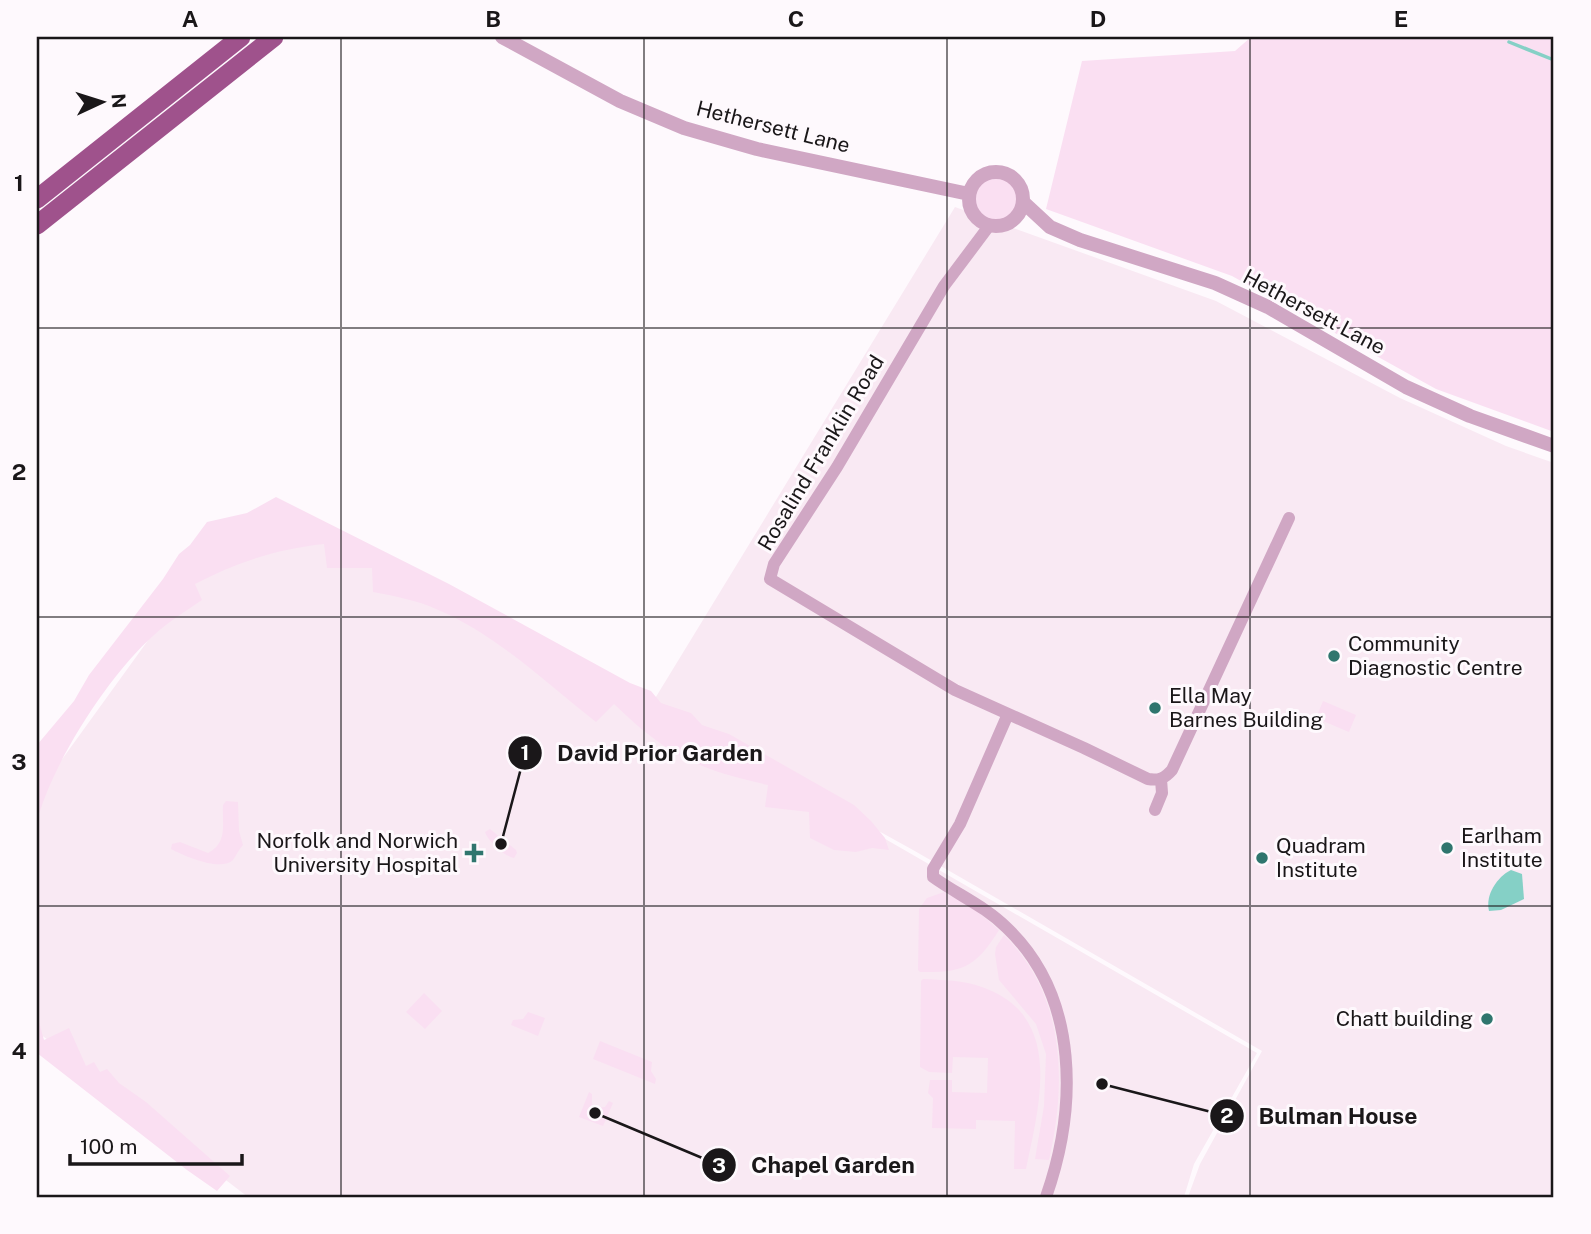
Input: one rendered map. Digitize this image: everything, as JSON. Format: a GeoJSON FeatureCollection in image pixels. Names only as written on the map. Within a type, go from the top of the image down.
{"type":"FeatureCollection","features":[{"type":"Feature","properties":{"kind":"highway"},"geometry":{"type":"LineString","coordinates":[[37,199],[241,37]]}},
{"type":"Feature","properties":{"kind":"highway"},"geometry":{"type":"LineString","coordinates":[[37,225],[274,37]]}},
{"type":"Feature","properties":{"kind":"street","name":"Hethersett Lane"},"geometry":{"type":"LineString","coordinates":[[502,37],[620,102],[684,128],[757,149],[970,194],[981,177],[990,173],[1010,176],[1022,192],[1023,202],[1050,227]]}},
{"type":"Feature","properties":{"kind":"street"},"geometry":{"type":"LineString","coordinates":[[970,194],[969,204],[973,214],[989,226]]}},
{"type":"Feature","properties":{"kind":"street"},"geometry":{"type":"LineString","coordinates":[[1014,220],[1023,202]]}},
{"type":"Feature","properties":{"kind":"street","name":"Hethersett Lane"},"geometry":{"type":"LineString","coordinates":[[989,226],[998,227],[1014,220],[1050,227],[1111,251],[1215,283],[1268,307],[1406,387],[1470,416],[1554,446]]}},
{"type":"Feature","properties":{"kind":"street","name":"Rosalind Franklin Road"},"geometry":{"type":"LineString","coordinates":[[989,226],[944,286],[837,467],[774,564],[770,579],[955,691],[1148,779],[1161,779]]}},
{"type":"Feature","properties":{"kind":"street"},"geometry":{"type":"LineString","coordinates":[[1155,810],[1161,793],[1161,779],[1172,770],[1289,518]]}},
{"type":"Feature","properties":{"kind":"street"},"geometry":{"type":"LineString","coordinates":[[1008,714],[960,824],[933,869],[933,877],[986,908],[1016,937],[1041,972],[1062,1023],[1067,1092],[1061,1143],[1046,1197]]}},
{"type":"Feature","properties":{"kind":"shaded area"},"geometry":{"type":"Polygon","coordinates":[[[1251,37],[1554,37],[1554,432],[1436,389],[1232,276],[1046,209],[1082,61],[1235,51],[1251,37]]]}},
{"type":"Feature","properties":{"kind":"shaded area"},"geometry":{"type":"Polygon","coordinates":[[[996,178],[1011,184],[1017,199],[1011,214],[996,220],[981,214],[975,199],[981,184],[996,178]]]}},
{"type":"Feature","properties":{"kind":"shaded area"},"geometry":{"type":"Polygon","coordinates":[[[955,207],[1216,301],[1400,398],[1506,446],[1554,463],[1554,1197],[1188,1197],[1200,1164],[1262,1051],[913,850],[651,705],[955,207]]]}},
{"type":"Feature","properties":{"kind":"shaded area"},"geometry":{"type":"Polygon","coordinates":[[[276,497],[449,584],[630,683],[651,691],[661,703],[691,713],[702,725],[729,734],[854,805],[885,838],[889,850],[834,850],[810,838],[809,812],[765,807],[768,785],[721,773],[684,758],[650,736],[614,704],[596,722],[500,645],[458,619],[428,606],[373,592],[372,568],[327,568],[324,544],[290,549],[258,558],[195,584],[202,600],[166,625],[136,652],[84,721],[56,773],[37,821],[37,745],[74,701],[89,675],[179,554],[190,545],[207,522],[247,513],[276,497]]]}},
{"type":"Feature","properties":{"kind":"shaded area","name":"Norfolk and Norwich University Hospital"},"geometry":{"type":"Polygon","coordinates":[[[298,528],[828,806],[1257,1053],[1194,1164],[1184,1197],[248,1197],[201,1161],[128,1097],[37,1032],[37,794],[209,556],[298,528]]]}},
{"type":"Feature","properties":{"kind":"shaded area"},"geometry":{"type":"Polygon","coordinates":[[[1323,701],[1356,715],[1349,732],[1316,718],[1323,701]]]}},
{"type":"Feature","properties":{"kind":"shaded area"},"geometry":{"type":"Polygon","coordinates":[[[226,801],[238,802],[239,831],[243,845],[233,860],[212,864],[171,849],[172,844],[180,842],[208,853],[214,849],[221,838],[223,805],[226,801]]]}},
{"type":"Feature","properties":{"kind":"shaded area"},"geometry":{"type":"Polygon","coordinates":[[[490,829],[516,850],[514,858],[489,840],[485,832],[490,829]]]}},
{"type":"Feature","properties":{"kind":"shaded area"},"geometry":{"type":"Polygon","coordinates":[[[1511,870],[1522,874],[1524,899],[1501,910],[1489,911],[1493,887],[1511,870]]]}},
{"type":"Feature","properties":{"kind":"shaded area"},"geometry":{"type":"Polygon","coordinates":[[[944,892],[976,910],[999,930],[983,952],[967,965],[947,971],[920,972],[919,909],[927,898],[944,892]]]}},
{"type":"Feature","properties":{"kind":"shaded area"},"geometry":{"type":"Polygon","coordinates":[[[1004,935],[1024,959],[1039,984],[1050,1012],[1056,1040],[1058,1100],[1049,1160],[1035,1159],[1044,1106],[1046,1054],[1036,1024],[999,980],[995,954],[1004,935]]]}},
{"type":"Feature","properties":{"kind":"shaded area"},"geometry":{"type":"Polygon","coordinates":[[[923,979],[982,987],[1008,1001],[1026,1019],[1036,1040],[1040,1091],[1026,1169],[1014,1169],[1015,1121],[976,1120],[976,1129],[932,1128],[933,1098],[928,1093],[930,1080],[952,1080],[952,1092],[987,1093],[988,1058],[953,1057],[952,1073],[929,1072],[920,1067],[923,979]]]}},
{"type":"Feature","properties":{"kind":"shaded area"},"geometry":{"type":"Polygon","coordinates":[[[424,993],[442,1011],[425,1029],[406,1012],[424,993]]]}},
{"type":"Feature","properties":{"kind":"shaded area"},"geometry":{"type":"Polygon","coordinates":[[[528,1012],[545,1018],[538,1036],[511,1025],[513,1020],[523,1019],[528,1012]]]}},
{"type":"Feature","properties":{"kind":"shaded area"},"geometry":{"type":"Polygon","coordinates":[[[37,1015],[44,1040],[69,1028],[86,1066],[94,1062],[100,1072],[107,1069],[119,1083],[146,1102],[230,1176],[217,1191],[37,1053],[37,1015]]]}},
{"type":"Feature","properties":{"kind":"shaded area"},"geometry":{"type":"Polygon","coordinates":[[[600,1041],[652,1062],[651,1071],[656,1079],[655,1084],[593,1059],[600,1041]]]}},
{"type":"Feature","properties":{"kind":"shaded area"},"geometry":{"type":"Polygon","coordinates":[[[589,1092],[596,1108],[605,1107],[609,1101],[613,1103],[603,1126],[579,1117],[589,1092]]]}},
{"type":"Feature","properties":{"kind":"waterway"},"geometry":{"type":"LineString","coordinates":[[1509,42],[1554,60]]}},
{"type":"Feature","properties":{"kind":"place","name":"Community Diagnostic Centre"},"geometry":{"type":"Point","coordinates":[1334,656]}},
{"type":"Feature","properties":{"kind":"place","name":"Ella May Barnes Building"},"geometry":{"type":"Point","coordinates":[1155,708]}},
{"type":"Feature","properties":{"kind":"place","name":"David Prior Garden"},"geometry":{"type":"Point","coordinates":[501,844]}},
{"type":"Feature","properties":{"kind":"place","name":"Earlham Institute"},"geometry":{"type":"Point","coordinates":[1447,848]}},
{"type":"Feature","properties":{"kind":"place","name":"Norfolk and Norwich University Hospital"},"geometry":{"type":"Point","coordinates":[474,853]}},
{"type":"Feature","properties":{"kind":"place","name":"Quadram Institute"},"geometry":{"type":"Point","coordinates":[1262,858]}},
{"type":"Feature","properties":{"kind":"place","name":"Chatt building"},"geometry":{"type":"Point","coordinates":[1487,1019]}},
{"type":"Feature","properties":{"kind":"place","name":"Bulman House"},"geometry":{"type":"Point","coordinates":[1102,1084]}},
{"type":"Feature","properties":{"kind":"place","name":"Chapel Garden"},"geometry":{"type":"Point","coordinates":[595,1113]}}]}
